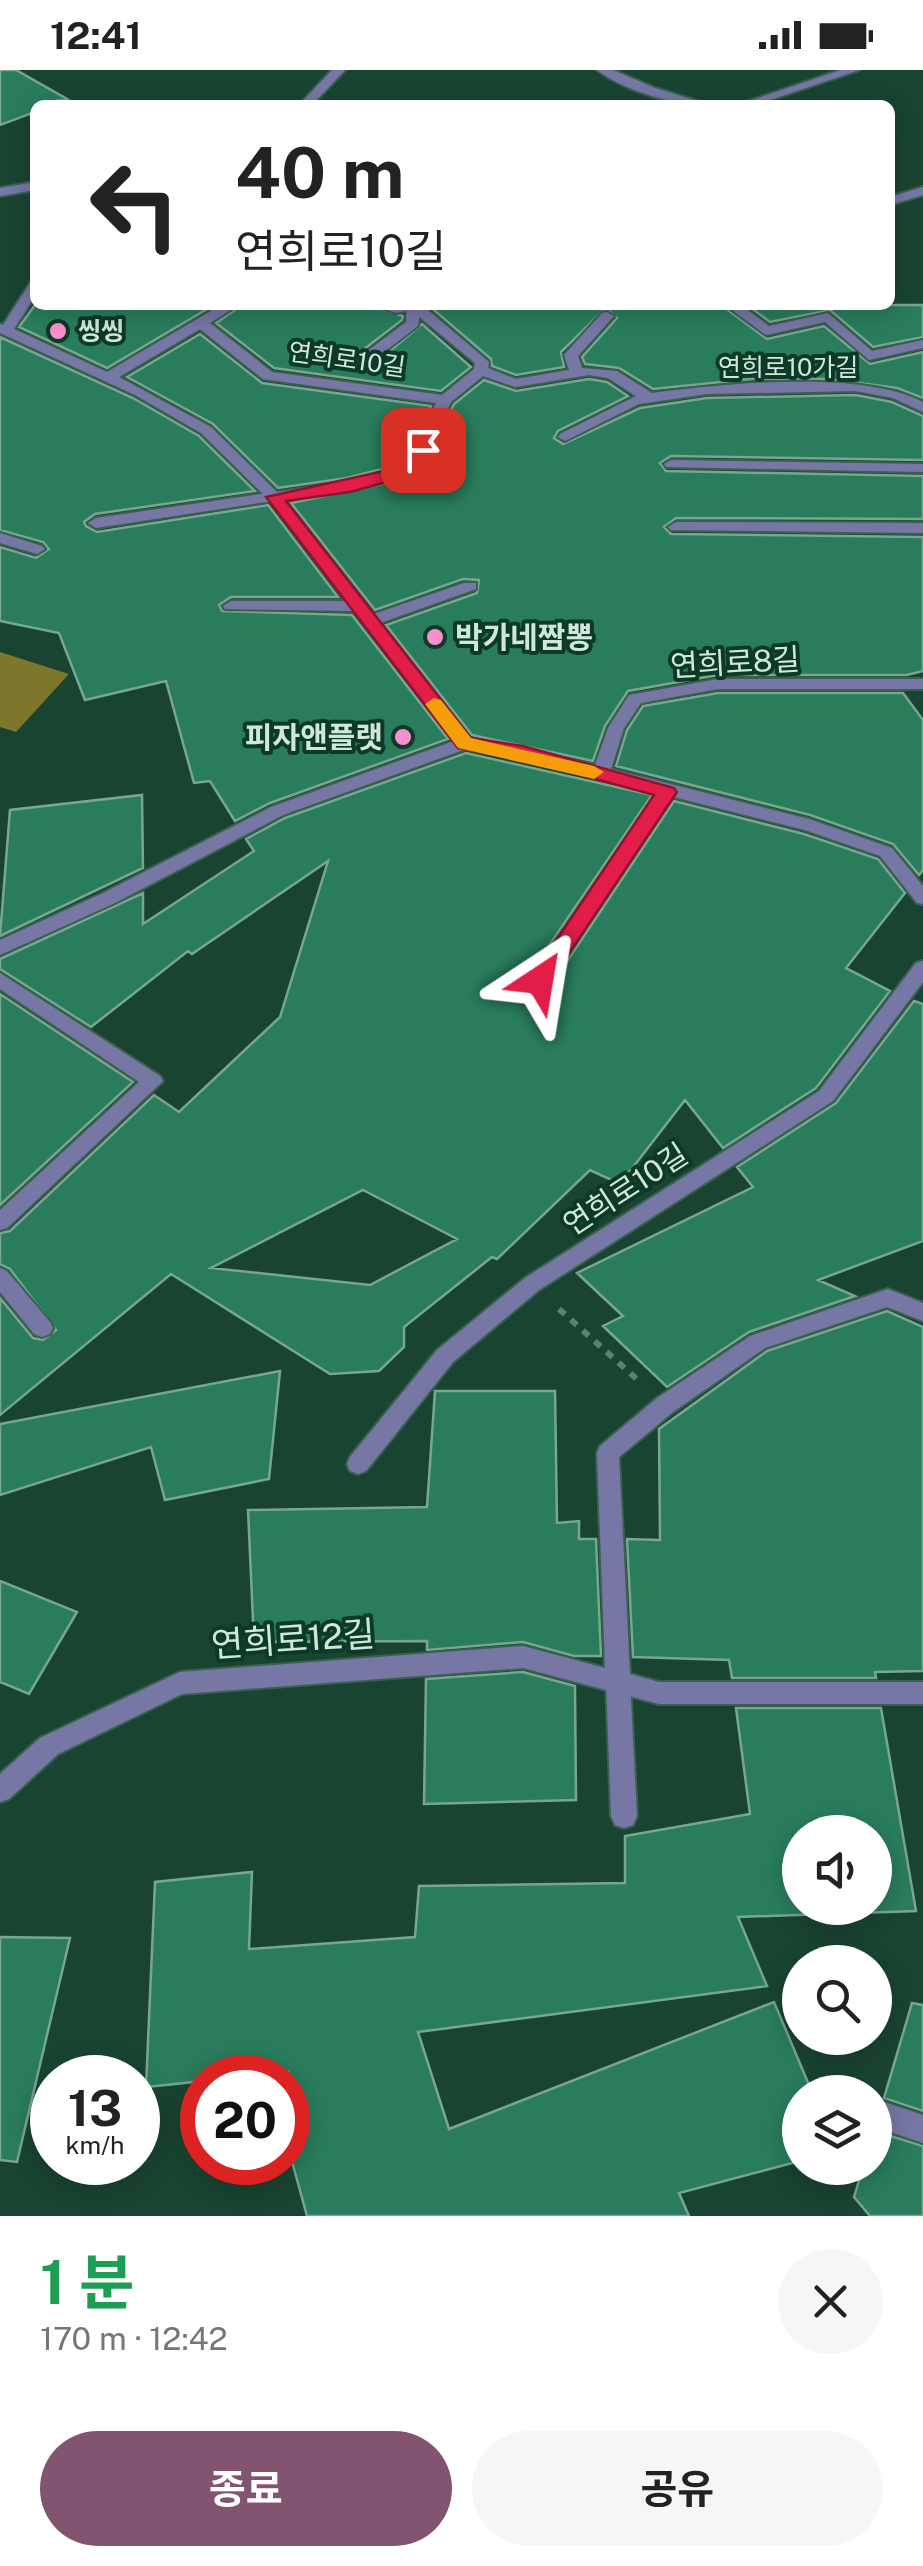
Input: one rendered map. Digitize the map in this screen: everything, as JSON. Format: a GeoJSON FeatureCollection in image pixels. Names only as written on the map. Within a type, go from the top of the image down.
{"type":"FeatureCollection","features":[{"type":"Feature","properties":{"kind":"street"},"geometry":{"type":"LineString","coordinates":[[309,100],[339,70]]}},
{"type":"Feature","properties":{"kind":"street"},"geometry":{"type":"LineString","coordinates":[[603,70],[651,91],[685,100]]}},
{"type":"Feature","properties":{"kind":"street"},"geometry":{"type":"LineString","coordinates":[[759,100],[854,70]]}},
{"type":"Feature","properties":{"kind":"street"},"geometry":{"type":"LineString","coordinates":[[0,192],[30,187]]}},
{"type":"Feature","properties":{"kind":"street"},"geometry":{"type":"LineString","coordinates":[[895,199],[923,191]]}},
{"type":"Feature","properties":{"kind":"street"},"geometry":{"type":"LineString","coordinates":[[30,293],[3,329],[206,430],[274,497],[465,743]]}},
{"type":"Feature","properties":{"kind":"street"},"geometry":{"type":"LineString","coordinates":[[108,378],[223,310]]}},
{"type":"Feature","properties":{"kind":"street"},"geometry":{"type":"LineString","coordinates":[[370,356],[413,323],[414,310]]}},
{"type":"Feature","properties":{"kind":"street"},"geometry":{"type":"LineString","coordinates":[[96,524],[350,486],[414,469],[445,400],[481,370],[482,362],[468,346],[431,324],[418,310]]}},
{"type":"Feature","properties":{"kind":"street","name":"연희로10가길"},"geometry":{"type":"LineString","coordinates":[[739,310],[766,331],[828,316],[869,356],[923,344]]}},
{"type":"Feature","properties":{"kind":"street"},"geometry":{"type":"LineString","coordinates":[[577,374],[571,355],[608,316]]}},
{"type":"Feature","properties":{"kind":"street","name":"연희로10길"},"geometry":{"type":"LineString","coordinates":[[201,323],[268,376],[445,400]]}},
{"type":"Feature","properties":{"kind":"street"},"geometry":{"type":"LineString","coordinates":[[481,370],[515,382],[612,374],[650,398]]}},
{"type":"Feature","properties":{"kind":"street","name":"연희로10가길"},"geometry":{"type":"LineString","coordinates":[[565,436],[635,400],[707,390],[856,387],[897,394],[923,408]]}},
{"type":"Feature","properties":{"kind":"street"},"geometry":{"type":"LineString","coordinates":[[671,464],[923,468]]}},
{"type":"Feature","properties":{"kind":"street"},"geometry":{"type":"LineString","coordinates":[[676,527],[923,528]]}},
{"type":"Feature","properties":{"kind":"street"},"geometry":{"type":"LineString","coordinates":[[0,538],[38,549]]}},
{"type":"Feature","properties":{"kind":"street"},"geometry":{"type":"LineString","coordinates":[[368,622],[470,586]]}},
{"type":"Feature","properties":{"kind":"street"},"geometry":{"type":"LineString","coordinates":[[230,606],[356,606]]}},
{"type":"Feature","properties":{"kind":"street","name":"연희로8길"},"geometry":{"type":"LineString","coordinates":[[600,774],[616,728],[634,698],[718,684],[923,684]]}},
{"type":"Feature","properties":{"kind":"street"},"geometry":{"type":"LineString","coordinates":[[0,948],[277,811],[465,743],[523,753],[809,825],[886,852],[923,898]]}},
{"type":"Feature","properties":{"kind":"street"},"geometry":{"type":"LineString","coordinates":[[540,980],[667,792]]}},
{"type":"Feature","properties":{"kind":"street","name":"연희로10길"},"geometry":{"type":"LineString","coordinates":[[358,1464],[446,1356],[532,1284],[826,1096],[923,968]]}},
{"type":"Feature","properties":{"kind":"street"},"geometry":{"type":"LineString","coordinates":[[0,980],[153,1081],[0,1222]]}},
{"type":"Feature","properties":{"kind":"street"},"geometry":{"type":"LineString","coordinates":[[0,1276],[42,1328]]}},
{"type":"Feature","properties":{"kind":"street"},"geometry":{"type":"LineString","coordinates":[[624,1816],[608,1453],[665,1405],[758,1342],[888,1298],[923,1312]]}},
{"type":"Feature","properties":{"kind":"street","name":"연희로12길"},"geometry":{"type":"LineString","coordinates":[[0,1790],[49,1746],[180,1683],[523,1657],[658,1693],[923,1693]]}},
{"type":"Feature","properties":{"kind":"street"},"geometry":{"type":"LineString","coordinates":[[892,2119],[923,2130]]}},
{"type":"Feature","properties":{"kind":"path"},"geometry":{"type":"LineString","coordinates":[[532,1284],[665,1405]]}},
{"type":"Feature","properties":{"kind":"shaded area"},"geometry":{"type":"Polygon","coordinates":[[[0,652],[69,674],[16,732],[0,727],[0,652]]]}},
{"type":"Feature","properties":{"kind":"building"},"geometry":{"type":"Polygon","coordinates":[[[0,70],[16,70],[67,99],[30,100],[30,114],[0,125],[0,70]]]}},
{"type":"Feature","properties":{"kind":"building"},"geometry":{"type":"Polygon","coordinates":[[[895,305],[923,305],[923,337],[873,347],[830,310],[895,310],[895,305]]]}},
{"type":"Feature","properties":{"kind":"building"},"geometry":{"type":"Polygon","coordinates":[[[31,310],[206,310],[107,368],[19,327],[31,310]]]}},
{"type":"Feature","properties":{"kind":"building"},"geometry":{"type":"Polygon","coordinates":[[[235,310],[385,310],[403,316],[402,320],[363,350],[362,362],[377,362],[422,324],[471,367],[441,391],[274,368],[216,323],[235,310]]]}},
{"type":"Feature","properties":{"kind":"building"},"geometry":{"type":"Polygon","coordinates":[[[434,310],[604,310],[561,352],[564,367],[516,375],[492,366],[491,359],[434,310]]]}},
{"type":"Feature","properties":{"kind":"building"},"geometry":{"type":"Polygon","coordinates":[[[608,310],[728,310],[767,339],[824,326],[870,364],[923,352],[923,398],[897,388],[829,379],[752,379],[653,389],[619,368],[585,364],[582,357],[617,318],[608,310]]]}},
{"type":"Feature","properties":{"kind":"building"},"geometry":{"type":"Polygon","coordinates":[[[754,310],[830,310],[770,322],[754,310]]]}},
{"type":"Feature","properties":{"kind":"building"},"geometry":{"type":"Polygon","coordinates":[[[200,334],[262,383],[431,406],[405,463],[347,478],[278,488],[213,424],[127,377],[200,334]]]}},
{"type":"Feature","properties":{"kind":"building"},"geometry":{"type":"Polygon","coordinates":[[[0,337],[133,398],[199,436],[255,491],[95,514],[84,522],[86,526],[97,532],[268,505],[338,597],[231,597],[219,605],[222,611],[352,615],[448,739],[270,803],[235,821],[210,781],[194,783],[166,681],[85,700],[59,633],[0,621],[0,547],[36,558],[49,549],[43,542],[0,530],[0,337]]]}},
{"type":"Feature","properties":{"kind":"building"},"geometry":{"type":"Polygon","coordinates":[[[589,379],[607,382],[628,396],[558,431],[554,438],[563,444],[640,408],[707,398],[856,395],[892,402],[923,416],[923,460],[671,456],[660,463],[666,471],[923,476],[923,519],[676,518],[664,527],[671,534],[923,537],[923,671],[907,675],[718,675],[628,691],[605,726],[593,761],[472,735],[386,625],[477,593],[479,580],[463,579],[375,610],[291,503],[420,476],[454,404],[484,380],[516,391],[589,379]]]}},
{"type":"Feature","properties":{"kind":"building"},"geometry":{"type":"Polygon","coordinates":[[[718,693],[903,693],[923,720],[923,870],[919,875],[893,844],[810,815],[616,766],[627,730],[643,706],[718,693]]]}},
{"type":"Feature","properties":{"kind":"building"},"geometry":{"type":"Polygon","coordinates":[[[466,753],[652,795],[530,973],[531,988],[550,987],[674,801],[804,834],[878,859],[905,893],[846,968],[890,991],[816,1088],[723,1148],[685,1100],[620,1184],[590,1170],[497,1259],[492,1257],[404,1327],[404,1347],[379,1371],[330,1374],[171,1274],[0,1415],[0,1298],[33,1338],[43,1340],[56,1330],[10,1269],[0,1264],[0,1233],[10,1231],[154,1095],[179,1112],[280,1017],[328,861],[192,954],[188,951],[91,1027],[0,969],[0,959],[143,893],[143,924],[254,851],[246,839],[285,818],[466,753]],[[363,1190],[211,1268],[370,1285],[457,1239],[363,1190]]]}},
{"type":"Feature","properties":{"kind":"building"},"geometry":{"type":"Polygon","coordinates":[[[142,795],[143,868],[0,936],[10,810],[142,795]]]}},
{"type":"Feature","properties":{"kind":"building"},"geometry":{"type":"Polygon","coordinates":[[[0,994],[133,1082],[0,1205],[0,994]]]}},
{"type":"Feature","properties":{"kind":"building"},"geometry":{"type":"Polygon","coordinates":[[[914,1001],[923,1004],[923,1241],[818,1280],[855,1296],[749,1332],[667,1387],[603,1326],[623,1316],[577,1273],[753,1187],[737,1167],[836,1103],[914,1001]]]}},
{"type":"Feature","properties":{"kind":"building"},"geometry":{"type":"Polygon","coordinates":[[[887,1311],[923,1327],[923,1671],[875,1672],[876,1678],[732,1678],[729,1660],[633,1657],[627,1539],[660,1540],[659,1429],[767,1351],[887,1311]]]}},
{"type":"Feature","properties":{"kind":"building"},"geometry":{"type":"Polygon","coordinates":[[[280,1371],[269,1479],[165,1500],[151,1447],[0,1495],[0,1424],[280,1371]]]}},
{"type":"Feature","properties":{"kind":"building"},"geometry":{"type":"Polygon","coordinates":[[[435,1391],[555,1391],[557,1523],[579,1521],[579,1539],[596,1539],[601,1656],[574,1656],[523,1642],[427,1650],[427,1641],[254,1642],[248,1510],[427,1507],[435,1391]]]}},
{"type":"Feature","properties":{"kind":"building"},"geometry":{"type":"Polygon","coordinates":[[[0,1581],[77,1612],[29,1694],[0,1682],[0,1581]]]}},
{"type":"Feature","properties":{"kind":"building"},"geometry":{"type":"Polygon","coordinates":[[[523,1672],[575,1686],[576,1800],[424,1804],[426,1679],[523,1672]]]}},
{"type":"Feature","properties":{"kind":"building"},"geometry":{"type":"Polygon","coordinates":[[[736,1708],[881,1708],[916,1911],[892,1912],[892,1815],[782,1815],[782,1916],[738,1917],[767,1986],[418,2032],[449,2129],[774,2002],[782,2021],[782,2055],[796,2055],[805,2075],[782,2075],[782,2166],[679,2193],[689,2216],[307,2216],[298,2185],[310,2185],[310,2055],[180,2055],[180,2083],[160,2086],[160,2055],[147,2055],[155,1882],[252,1872],[249,1949],[415,1937],[419,1886],[625,1883],[625,1836],[750,1814],[736,1708]]]}},
{"type":"Feature","properties":{"kind":"building"},"geometry":{"type":"Polygon","coordinates":[[[0,1937],[70,1938],[42,2055],[30,2055],[30,2107],[17,2162],[0,2160],[0,1937]]]}},
{"type":"Feature","properties":{"kind":"building"},"geometry":{"type":"Polygon","coordinates":[[[912,2003],[923,2005],[923,2111],[892,2101],[891,2075],[912,2003]]]}},
{"type":"Feature","properties":{"kind":"building"},"geometry":{"type":"Polygon","coordinates":[[[892,2136],[923,2146],[923,2216],[870,2216],[854,2197],[858,2185],[892,2185],[892,2136]]]}},
{"type":"Feature","properties":{"kind":"slow traffic"},"geometry":{"type":"LineString","coordinates":[[434,704],[465,743],[594,772]]}},
{"type":"Feature","properties":{"kind":"place","name":"씽씽"},"geometry":{"type":"Point","coordinates":[58,331]}},
{"type":"Feature","properties":{"kind":"place","name":"박가네짬뽕"},"geometry":{"type":"Point","coordinates":[435,637]}},
{"type":"Feature","properties":{"kind":"place","name":"피자앤플랫"},"geometry":{"type":"Point","coordinates":[403,737]}},
{"type":"Feature","properties":{"kind":"route"},"geometry":{"type":"LineString","coordinates":[[423,450],[414,469],[350,486],[274,497],[465,743],[523,753],[667,792],[658,799],[540,980]]}}]}
